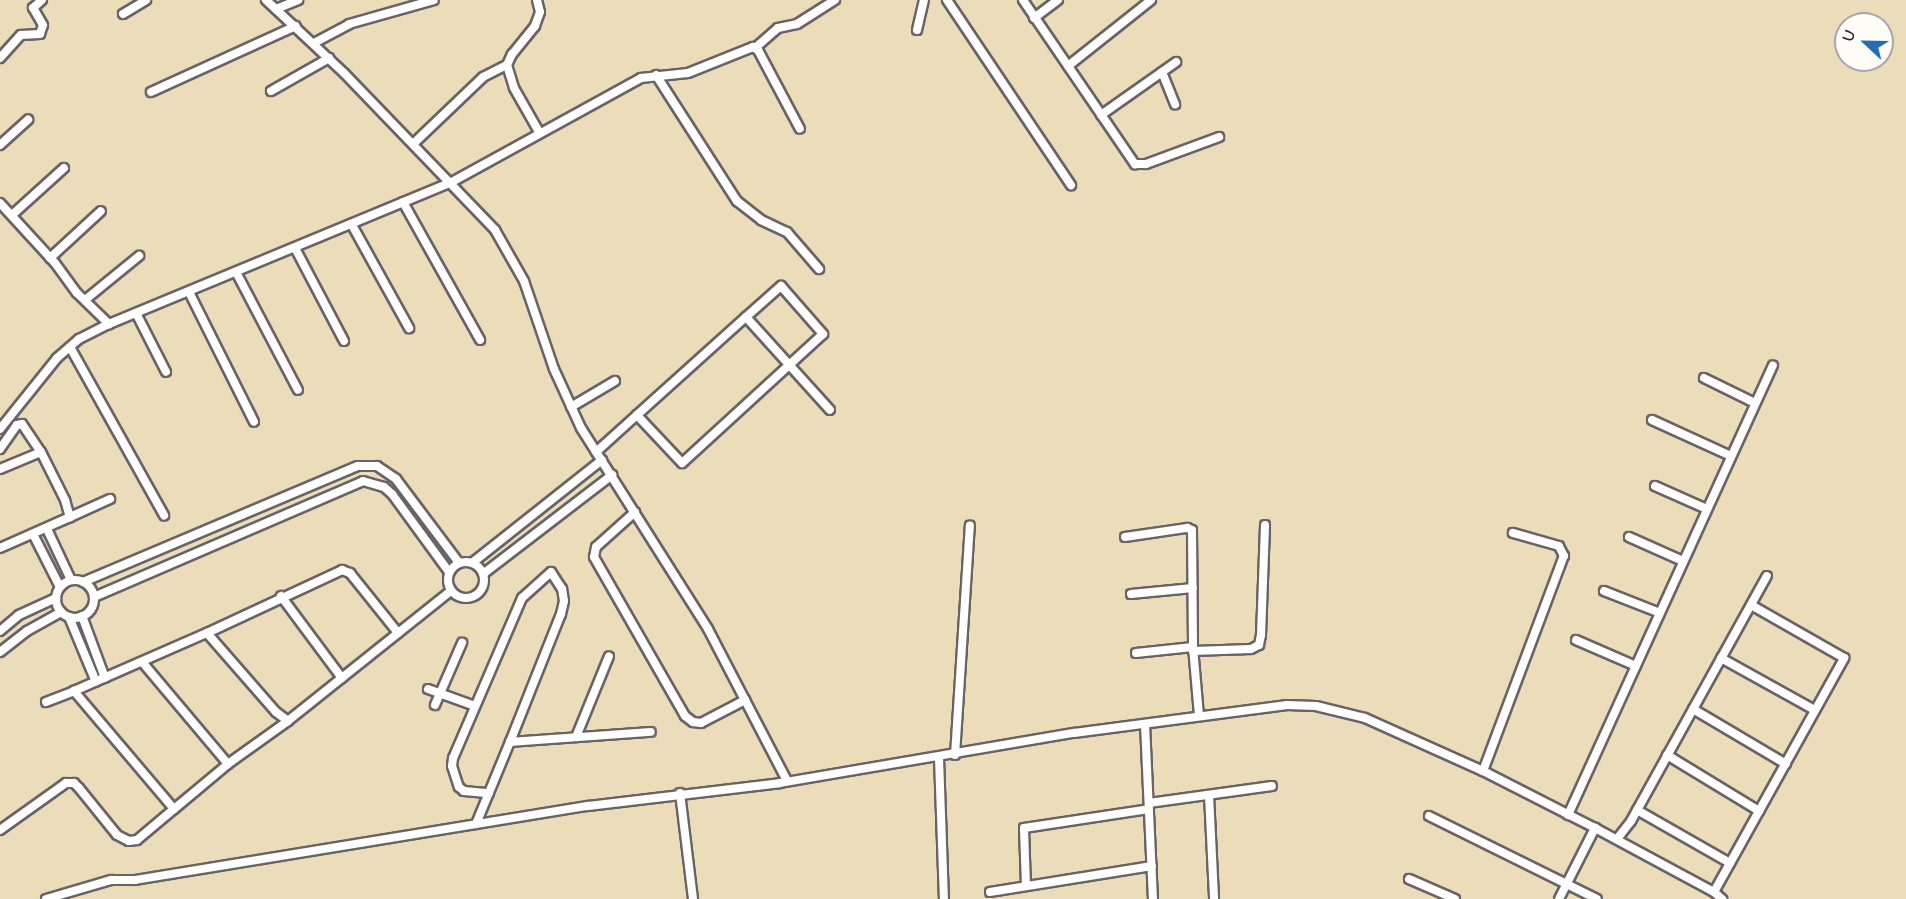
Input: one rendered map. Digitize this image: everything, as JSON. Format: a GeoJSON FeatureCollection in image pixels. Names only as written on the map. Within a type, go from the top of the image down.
{"type":"FeatureCollection","features":[{"type":"Feature","properties":{"kind":"street"},"geometry":{"type":"LineString","coordinates":[[0,58],[21,35],[40,34],[43,25],[33,8],[42,0]]}},
{"type":"Feature","properties":{"kind":"street"},"geometry":{"type":"LineString","coordinates":[[123,14],[146,0]]}},
{"type":"Feature","properties":{"kind":"street"},"geometry":{"type":"LineString","coordinates":[[266,0],[330,58],[495,230],[524,281],[554,369],[571,407],[596,452],[708,629],[787,781]]}},
{"type":"Feature","properties":{"kind":"street"},"geometry":{"type":"LineString","coordinates":[[276,9],[297,0]]}},
{"type":"Feature","properties":{"kind":"street"},"geometry":{"type":"LineString","coordinates":[[314,43],[350,24],[434,0]]}},
{"type":"Feature","properties":{"kind":"street"},"geometry":{"type":"LineString","coordinates":[[413,144],[483,77],[507,65],[512,54],[535,26],[540,12],[537,0]]}},
{"type":"Feature","properties":{"kind":"street"},"geometry":{"type":"LineString","coordinates":[[0,429],[44,374],[70,346],[109,324],[450,183],[539,132],[641,78],[688,73],[755,48],[778,28],[797,24],[835,0]]}},
{"type":"Feature","properties":{"kind":"street"},"geometry":{"type":"LineString","coordinates":[[917,30],[924,0]]}},
{"type":"Feature","properties":{"kind":"street"},"geometry":{"type":"LineString","coordinates":[[947,0],[1071,185]]}},
{"type":"Feature","properties":{"kind":"street"},"geometry":{"type":"LineString","coordinates":[[1023,0],[1136,164],[1146,164],[1219,137]]}},
{"type":"Feature","properties":{"kind":"street"},"geometry":{"type":"LineString","coordinates":[[1034,18],[1058,0]]}},
{"type":"Feature","properties":{"kind":"street"},"geometry":{"type":"LineString","coordinates":[[1068,66],[1151,0]]}},
{"type":"Feature","properties":{"kind":"street"},"geometry":{"type":"LineString","coordinates":[[151,92],[296,26]]}},
{"type":"Feature","properties":{"kind":"street"},"geometry":{"type":"LineString","coordinates":[[755,48],[800,129]]}},
{"type":"Feature","properties":{"kind":"street"},"geometry":{"type":"LineString","coordinates":[[271,91],[330,58]]}},
{"type":"Feature","properties":{"kind":"street"},"geometry":{"type":"LineString","coordinates":[[1101,115],[1176,62]]}},
{"type":"Feature","properties":{"kind":"street"},"geometry":{"type":"LineString","coordinates":[[507,65],[514,88],[539,132]]}},
{"type":"Feature","properties":{"kind":"street"},"geometry":{"type":"LineString","coordinates":[[1162,72],[1175,104]]}},
{"type":"Feature","properties":{"kind":"street"},"geometry":{"type":"LineString","coordinates":[[656,75],[737,201],[761,220],[787,232],[819,269]]}},
{"type":"Feature","properties":{"kind":"street"},"geometry":{"type":"LineString","coordinates":[[0,145],[28,120]]}},
{"type":"Feature","properties":{"kind":"street"},"geometry":{"type":"LineString","coordinates":[[12,215],[64,168]]}},
{"type":"Feature","properties":{"kind":"street"},"geometry":{"type":"LineString","coordinates":[[403,202],[480,340]]}},
{"type":"Feature","properties":{"kind":"street"},"geometry":{"type":"LineString","coordinates":[[0,203],[109,324]]}},
{"type":"Feature","properties":{"kind":"street"},"geometry":{"type":"LineString","coordinates":[[50,258],[101,211]]}},
{"type":"Feature","properties":{"kind":"street"},"geometry":{"type":"LineString","coordinates":[[352,225],[409,328]]}},
{"type":"Feature","properties":{"kind":"street"},"geometry":{"type":"LineString","coordinates":[[295,248],[345,341]]}},
{"type":"Feature","properties":{"kind":"street"},"geometry":{"type":"LineString","coordinates":[[85,300],[139,256]]}},
{"type":"Feature","properties":{"kind":"street"},"geometry":{"type":"LineString","coordinates":[[236,272],[298,390]]}},
{"type":"Feature","properties":{"kind":"street"},"geometry":{"type":"LineString","coordinates":[[596,452],[637,415],[746,317],[781,286],[823,334],[682,464],[637,415]]}},
{"type":"Feature","properties":{"kind":"street"},"geometry":{"type":"LineString","coordinates":[[189,292],[254,422]]}},
{"type":"Feature","properties":{"kind":"street"},"geometry":{"type":"LineString","coordinates":[[136,313],[166,372]]}},
{"type":"Feature","properties":{"kind":"street"},"geometry":{"type":"LineString","coordinates":[[746,317],[830,410]]}},
{"type":"Feature","properties":{"kind":"street"},"geometry":{"type":"LineString","coordinates":[[70,346],[164,515]]}},
{"type":"Feature","properties":{"kind":"street"},"geometry":{"type":"LineString","coordinates":[[1568,814],[1773,365]]}},
{"type":"Feature","properties":{"kind":"street"},"geometry":{"type":"LineString","coordinates":[[1704,378],[1755,403]]}},
{"type":"Feature","properties":{"kind":"street"},"geometry":{"type":"LineString","coordinates":[[571,407],[615,381]]}},
{"type":"Feature","properties":{"kind":"street"},"geometry":{"type":"LineString","coordinates":[[1652,420],[1731,456]]}},
{"type":"Feature","properties":{"kind":"street"},"geometry":{"type":"LineString","coordinates":[[0,449],[17,425],[22,424],[41,452],[65,500],[70,517]]}},
{"type":"Feature","properties":{"kind":"street"},"geometry":{"type":"LineString","coordinates":[[0,469],[41,452]]}},
{"type":"Feature","properties":{"kind":"street"},"geometry":{"type":"LineString","coordinates":[[449,572],[459,563],[472,563],[602,460]]}},
{"type":"Feature","properties":{"kind":"street"},"geometry":{"type":"LineString","coordinates":[[83,582],[358,465],[377,466],[396,479],[459,563]]}},
{"type":"Feature","properties":{"kind":"street"},"geometry":{"type":"LineString","coordinates":[[483,574],[612,475]]}},
{"type":"Feature","properties":{"kind":"street"},"geometry":{"type":"LineString","coordinates":[[94,597],[363,481],[384,487],[449,572],[448,585],[451,591],[462,598],[474,596],[483,587],[483,574],[472,563]]}},
{"type":"Feature","properties":{"kind":"street"},"geometry":{"type":"LineString","coordinates":[[1655,486],[1707,508]]}},
{"type":"Feature","properties":{"kind":"street"},"geometry":{"type":"LineString","coordinates":[[0,548],[110,499]]}},
{"type":"Feature","properties":{"kind":"street"},"geometry":{"type":"LineString","coordinates":[[410,520],[421,512]]}},
{"type":"Feature","properties":{"kind":"street"},"geometry":{"type":"LineString","coordinates":[[635,512],[596,547],[594,557],[685,716],[693,722],[701,723],[745,700]]}},
{"type":"Feature","properties":{"kind":"street"},"geometry":{"type":"LineString","coordinates":[[527,519],[538,532]]}},
{"type":"Feature","properties":{"kind":"street"},"geometry":{"type":"LineString","coordinates":[[955,754],[970,525]]}},
{"type":"Feature","properties":{"kind":"street"},"geometry":{"type":"LineString","coordinates":[[1136,653],[1193,649],[1251,649],[1259,645],[1262,635],[1264,525]]}},
{"type":"Feature","properties":{"kind":"street"},"geometry":{"type":"LineString","coordinates":[[1125,537],[1187,528],[1192,530],[1193,649],[1199,716]]}},
{"type":"Feature","properties":{"kind":"street"},"geometry":{"type":"LineString","coordinates":[[47,529],[71,580]]}},
{"type":"Feature","properties":{"kind":"street"},"geometry":{"type":"LineString","coordinates":[[1483,771],[1564,556],[1559,546],[1513,533]]}},
{"type":"Feature","properties":{"kind":"street"},"geometry":{"type":"LineString","coordinates":[[33,534],[60,587]]}},
{"type":"Feature","properties":{"kind":"street"},"geometry":{"type":"LineString","coordinates":[[1629,537],[1683,561]]}},
{"type":"Feature","properties":{"kind":"street"},"geometry":{"type":"LineString","coordinates":[[46,702],[143,663],[281,596],[342,570],[347,570],[398,633]]}},
{"type":"Feature","properties":{"kind":"street"},"geometry":{"type":"LineString","coordinates":[[476,824],[489,793],[510,742],[564,601],[562,589],[553,573],[545,574],[522,598],[475,706],[452,766],[455,780],[464,791],[489,793]]}},
{"type":"Feature","properties":{"kind":"street"},"geometry":{"type":"LineString","coordinates":[[1617,838],[1637,810],[1767,576]]}},
{"type":"Feature","properties":{"kind":"street"},"geometry":{"type":"LineString","coordinates":[[69,617],[82,616],[92,607],[94,597],[91,588],[83,582],[71,580],[60,587],[56,598],[61,612],[69,617],[96,682]]}},
{"type":"Feature","properties":{"kind":"street"},"geometry":{"type":"LineString","coordinates":[[1131,594],[1192,588]]}},
{"type":"Feature","properties":{"kind":"street"},"geometry":{"type":"LineString","coordinates":[[0,830],[66,783],[74,783],[117,835],[129,841],[137,840],[228,764],[288,722],[451,591]]}},
{"type":"Feature","properties":{"kind":"street"},"geometry":{"type":"LineString","coordinates":[[1604,591],[1660,613]]}},
{"type":"Feature","properties":{"kind":"street"},"geometry":{"type":"LineString","coordinates":[[281,596],[342,678]]}},
{"type":"Feature","properties":{"kind":"street"},"geometry":{"type":"LineString","coordinates":[[0,631],[19,615],[56,598]]}},
{"type":"Feature","properties":{"kind":"street"},"geometry":{"type":"LineString","coordinates":[[1714,892],[1844,658],[1751,604]]}},
{"type":"Feature","properties":{"kind":"street"},"geometry":{"type":"LineString","coordinates":[[0,652],[27,631],[61,612]]}},
{"type":"Feature","properties":{"kind":"street"},"geometry":{"type":"LineString","coordinates":[[82,616],[105,678]]}},
{"type":"Feature","properties":{"kind":"street"},"geometry":{"type":"LineString","coordinates":[[207,633],[276,712],[288,722]]}},
{"type":"Feature","properties":{"kind":"street"},"geometry":{"type":"LineString","coordinates":[[1576,640],[1636,666]]}},
{"type":"Feature","properties":{"kind":"street"},"geometry":{"type":"LineString","coordinates":[[435,705],[462,643]]}},
{"type":"Feature","properties":{"kind":"street"},"geometry":{"type":"LineString","coordinates":[[576,737],[609,656]]}},
{"type":"Feature","properties":{"kind":"street"},"geometry":{"type":"LineString","coordinates":[[1721,658],[1814,709]]}},
{"type":"Feature","properties":{"kind":"street"},"geometry":{"type":"LineString","coordinates":[[143,663],[228,764]]}},
{"type":"Feature","properties":{"kind":"street"},"geometry":{"type":"LineString","coordinates":[[428,689],[475,706]]}},
{"type":"Feature","properties":{"kind":"street"},"geometry":{"type":"LineString","coordinates":[[74,691],[174,809]]}},
{"type":"Feature","properties":{"kind":"street"},"geometry":{"type":"LineString","coordinates":[[46,899],[111,880],[135,880],[680,793],[787,781],[1145,724],[1287,705],[1339,710],[1365,718],[1483,771],[1617,838],[1714,892],[1722,899]]}},
{"type":"Feature","properties":{"kind":"street"},"geometry":{"type":"LineString","coordinates":[[1693,709],[1786,764]]}},
{"type":"Feature","properties":{"kind":"street"},"geometry":{"type":"LineString","coordinates":[[1145,724],[1153,899]]}},
{"type":"Feature","properties":{"kind":"street"},"geometry":{"type":"LineString","coordinates":[[510,742],[651,732]]}},
{"type":"Feature","properties":{"kind":"street"},"geometry":{"type":"LineString","coordinates":[[1667,755],[1759,811]]}},
{"type":"Feature","properties":{"kind":"street"},"geometry":{"type":"LineString","coordinates":[[939,758],[944,899]]}},
{"type":"Feature","properties":{"kind":"street"},"geometry":{"type":"LineString","coordinates":[[1026,886],[1024,828],[1272,786]]}},
{"type":"Feature","properties":{"kind":"street"},"geometry":{"type":"LineString","coordinates":[[680,793],[693,899]]}},
{"type":"Feature","properties":{"kind":"street"},"geometry":{"type":"LineString","coordinates":[[1209,795],[1214,899]]}},
{"type":"Feature","properties":{"kind":"street"},"geometry":{"type":"LineString","coordinates":[[1637,810],[1730,863]]}},
{"type":"Feature","properties":{"kind":"street"},"geometry":{"type":"LineString","coordinates":[[1429,816],[1597,899]]}},
{"type":"Feature","properties":{"kind":"street"},"geometry":{"type":"LineString","coordinates":[[1559,899],[1595,828]]}},
{"type":"Feature","properties":{"kind":"street"},"geometry":{"type":"LineString","coordinates":[[990,892],[1152,866]]}},
{"type":"Feature","properties":{"kind":"street"},"geometry":{"type":"LineString","coordinates":[[1409,879],[1455,899]]}}]}
